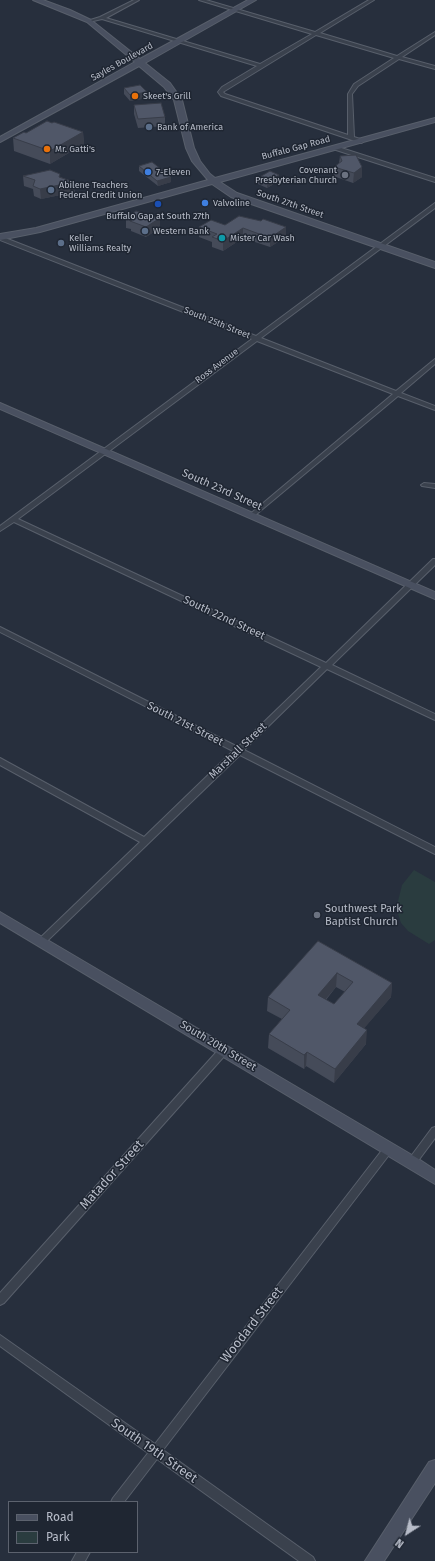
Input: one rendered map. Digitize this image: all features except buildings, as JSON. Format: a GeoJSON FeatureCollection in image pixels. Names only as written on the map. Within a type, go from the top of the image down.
{"type":"FeatureCollection","features":[{"type":"Feature","properties":{"kind":"main road","name":"South 27th Street"},"geometry":{"type":"LineString","coordinates":[[36,0],[68,11],[88,21],[167,85],[178,100],[184,116],[190,148],[198,165],[212,181],[234,195],[435,265]]}},
{"type":"Feature","properties":{"kind":"main road","name":"Sayles Boulevard"},"geometry":{"type":"LineString","coordinates":[[0,140],[253,0]]}},
{"type":"Feature","properties":{"kind":"main road","name":"Buffalo Gap Road"},"geometry":{"type":"LineString","coordinates":[[0,237],[37,230],[435,120]]}},
{"type":"Feature","properties":{"kind":"main road"},"geometry":{"type":"LineString","coordinates":[[198,165],[216,171],[247,172]]}},
{"type":"Feature","properties":{"kind":"main road"},"geometry":{"type":"LineString","coordinates":[[242,198],[235,190],[236,185],[242,176],[247,172]]}},
{"type":"Feature","properties":{"kind":"main road","name":"South 23rd Street"},"geometry":{"type":"LineString","coordinates":[[2,408],[435,596]]}},
{"type":"Feature","properties":{"kind":"main road","name":"South 20th Street"},"geometry":{"type":"LineString","coordinates":[[0,917],[389,1148],[435,1178]]}},
{"type":"Feature","properties":{"kind":"main road"},"geometry":{"type":"LineString","coordinates":[[374,1561],[435,1468]]}},
{"type":"Feature","properties":{"kind":"street"},"geometry":{"type":"LineString","coordinates":[[88,21],[102,18],[137,0]]}},
{"type":"Feature","properties":{"kind":"street"},"geometry":{"type":"LineString","coordinates":[[201,0],[435,68]]}},
{"type":"Feature","properties":{"kind":"street"},"geometry":{"type":"LineString","coordinates":[[361,141],[223,95],[220,92],[224,88],[372,0]]}},
{"type":"Feature","properties":{"kind":"street"},"geometry":{"type":"LineString","coordinates":[[102,18],[261,66]]}},
{"type":"Feature","properties":{"kind":"street"},"geometry":{"type":"LineString","coordinates":[[351,137],[350,94],[352,90],[361,81],[435,33]]}},
{"type":"Feature","properties":{"kind":"street"},"geometry":{"type":"LineString","coordinates":[[336,148],[435,180]]}},
{"type":"Feature","properties":{"kind":"street","name":"Ross Avenue"},"geometry":{"type":"LineString","coordinates":[[0,529],[435,205]]}},
{"type":"Feature","properties":{"kind":"street","name":"South 25th Street"},"geometry":{"type":"LineString","coordinates":[[0,237],[435,408]]}},
{"type":"Feature","properties":{"kind":"street"},"geometry":{"type":"LineString","coordinates":[[251,516],[435,361]]}},
{"type":"Feature","properties":{"kind":"street"},"geometry":{"type":"LineString","coordinates":[[424,485],[435,486]]}},
{"type":"Feature","properties":{"kind":"street","name":"South 22nd Street"},"geometry":{"type":"LineString","coordinates":[[14,518],[435,717]]}},
{"type":"Feature","properties":{"kind":"street","name":"Marshall Street"},"geometry":{"type":"LineString","coordinates":[[42,941],[435,562]]}},
{"type":"Feature","properties":{"kind":"street","name":"South 21st Street"},"geometry":{"type":"LineString","coordinates":[[0,629],[435,851]]}},
{"type":"Feature","properties":{"kind":"street"},"geometry":{"type":"LineString","coordinates":[[0,761],[145,841]]}},
{"type":"Feature","properties":{"kind":"street","name":"Matador Street"},"geometry":{"type":"LineString","coordinates":[[0,1300],[224,1050]]}},
{"type":"Feature","properties":{"kind":"street"},"geometry":{"type":"LineString","coordinates":[[412,1162],[435,1131]]}},
{"type":"Feature","properties":{"kind":"street","name":"Woodard Street"},"geometry":{"type":"LineString","coordinates":[[118,1501],[389,1148]]}},
{"type":"Feature","properties":{"kind":"street","name":"South 19th Street"},"geometry":{"type":"LineString","coordinates":[[0,1340],[309,1561]]}},
{"type":"Feature","properties":{"kind":"green space"},"geometry":{"type":"Polygon","coordinates":[[[414,870],[435,882],[435,940],[429,944],[408,931],[401,923],[398,914],[397,905],[402,885],[414,870]]]}},
{"type":"Feature","properties":{"kind":"place","name":"Skeet's Grill"},"geometry":{"type":"Point","coordinates":[135,96]}},
{"type":"Feature","properties":{"kind":"place","name":"Bank of America"},"geometry":{"type":"Point","coordinates":[149,127]}},
{"type":"Feature","properties":{"kind":"place","name":"Mr. Gatti's"},"geometry":{"type":"Point","coordinates":[47,149]}},
{"type":"Feature","properties":{"kind":"place","name":"7-Eleven"},"geometry":{"type":"Point","coordinates":[148,172]}},
{"type":"Feature","properties":{"kind":"place","name":"Covenant Presbyterian Church"},"geometry":{"type":"Point","coordinates":[345,175]}},
{"type":"Feature","properties":{"kind":"place","name":"Abilene Teachers Federal Credit Union"},"geometry":{"type":"Point","coordinates":[51,190]}},
{"type":"Feature","properties":{"kind":"place","name":"Valvoline"},"geometry":{"type":"Point","coordinates":[205,203]}},
{"type":"Feature","properties":{"kind":"place","name":"Buffalo Gap at South 27th"},"geometry":{"type":"Point","coordinates":[158,204]}},
{"type":"Feature","properties":{"kind":"place","name":"Western Bank"},"geometry":{"type":"Point","coordinates":[145,231]}},
{"type":"Feature","properties":{"kind":"place","name":"Mister Car Wash"},"geometry":{"type":"Point","coordinates":[222,238]}},
{"type":"Feature","properties":{"kind":"place","name":"Keller Williams Realty"},"geometry":{"type":"Point","coordinates":[61,243]}},
{"type":"Feature","properties":{"kind":"place","name":"Southwest Park Baptist Church"},"geometry":{"type":"Point","coordinates":[317,915]}}]}
